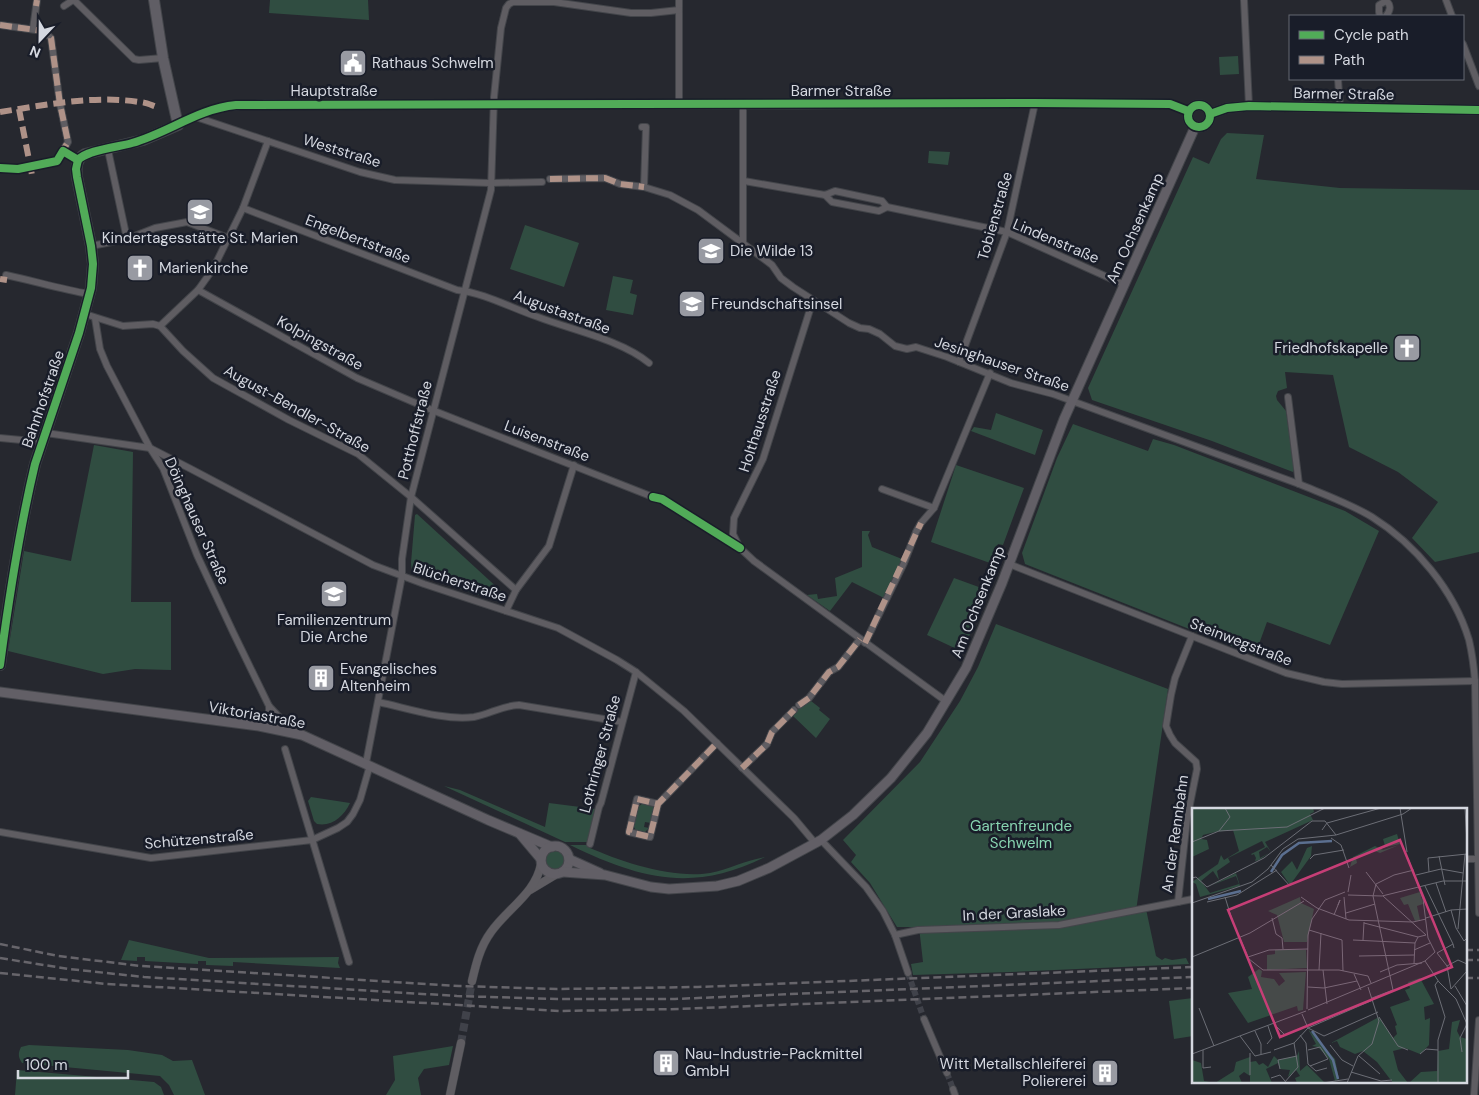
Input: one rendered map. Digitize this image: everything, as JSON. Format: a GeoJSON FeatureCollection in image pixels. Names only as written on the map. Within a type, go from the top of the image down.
{"type":"FeatureCollection","features":[{"type":"Feature","properties":{"kind":"main road"},"geometry":{"type":"LineString","coordinates":[[78,160],[84,154],[108,150],[143,140],[178,125],[163,58],[154,0]]}},
{"type":"Feature","properties":{"kind":"main road"},"geometry":{"type":"LineString","coordinates":[[1196,105],[1202,105],[1210,114],[1210,120],[1201,128],[1192,126],[1187,119],[1188,111],[1196,105]]}},
{"type":"Feature","properties":{"kind":"main road","name":"Barmer Straße"},"geometry":{"type":"LineString","coordinates":[[1210,114],[1227,108],[1250,106],[1479,110]]}},
{"type":"Feature","properties":{"kind":"main road","name":"Am Ochsenkamp"},"geometry":{"type":"LineString","coordinates":[[569,858],[605,875],[651,887],[669,889],[717,886],[756,874],[818,841],[853,815],[892,778],[927,733],[966,668],[1009,564],[1071,401],[1195,127]]}},
{"type":"Feature","properties":{"kind":"main road","name":"Bahnhofstraße"},"geometry":{"type":"LineString","coordinates":[[0,665],[8,596],[20,529],[35,464],[90,316],[89,294],[93,264],[77,177],[78,160]]}},
{"type":"Feature","properties":{"kind":"main road","name":"Viktoriastraße"},"geometry":{"type":"LineString","coordinates":[[0,692],[259,726],[302,735],[552,847]]}},
{"type":"Feature","properties":{"kind":"main road","name":"Viktoriastraße"},"geometry":{"type":"LineString","coordinates":[[520,834],[541,862]]}},
{"type":"Feature","properties":{"kind":"main road"},"geometry":{"type":"LineString","coordinates":[[552,847],[563,849],[569,858],[568,866],[559,874],[546,872],[541,862],[544,851],[552,847]]}},
{"type":"Feature","properties":{"kind":"main road","name":"Am Ochsenkamp"},"geometry":{"type":"LineString","coordinates":[[559,874],[605,875]]}},
{"type":"Feature","properties":{"kind":"street"},"geometry":{"type":"LineString","coordinates":[[33,29],[37,0]]}},
{"type":"Feature","properties":{"kind":"street"},"geometry":{"type":"LineString","coordinates":[[64,6],[74,0],[134,59],[163,58]]}},
{"type":"Feature","properties":{"kind":"street"},"geometry":{"type":"LineString","coordinates":[[679,0],[679,105]]}},
{"type":"Feature","properties":{"kind":"street"},"geometry":{"type":"LineString","coordinates":[[1244,0],[1250,106]]}},
{"type":"Feature","properties":{"kind":"street"},"geometry":{"type":"LineString","coordinates":[[1446,0],[1452,15]]}},
{"type":"Feature","properties":{"kind":"street"},"geometry":{"type":"LineString","coordinates":[[1380,15],[1379,5],[1386,1],[1389,3],[1390,8],[1386,15]]}},
{"type":"Feature","properties":{"kind":"street","name":"Potthoffstraße"},"geometry":{"type":"LineString","coordinates":[[312,840],[347,822],[357,808],[368,764],[402,576],[402,559],[411,497],[432,410],[491,190],[493,104],[501,28],[506,8],[513,2],[554,2],[631,13],[679,10]]}},
{"type":"Feature","properties":{"kind":"street"},"geometry":{"type":"LineString","coordinates":[[0,25],[43,31],[51,38],[60,104],[68,142],[56,161],[18,169],[0,168]]}},
{"type":"Feature","properties":{"kind":"street"},"geometry":{"type":"LineString","coordinates":[[1464,47],[1479,86]]}},
{"type":"Feature","properties":{"kind":"street"},"geometry":{"type":"LineString","coordinates":[[1338,80],[1340,108]]}},
{"type":"Feature","properties":{"kind":"street","name":"Tobienstraße"},"geometry":{"type":"LineString","coordinates":[[959,362],[1007,232],[1035,103]]}},
{"type":"Feature","properties":{"kind":"street","name":"Hauptstraße"},"geometry":{"type":"LineString","coordinates":[[178,125],[192,116],[220,107],[264,104],[493,104]]}},
{"type":"Feature","properties":{"kind":"street","name":"Barmer Straße"},"geometry":{"type":"LineString","coordinates":[[493,104],[1170,104],[1188,111]]}},
{"type":"Feature","properties":{"kind":"street"},"geometry":{"type":"LineString","coordinates":[[743,104],[743,244]]}},
{"type":"Feature","properties":{"kind":"street","name":"Weststraße"},"geometry":{"type":"LineString","coordinates":[[192,116],[360,172],[395,180],[490,183]]}},
{"type":"Feature","properties":{"kind":"street"},"geometry":{"type":"LineString","coordinates":[[642,127],[646,127],[644,187]]}},
{"type":"Feature","properties":{"kind":"street"},"geometry":{"type":"LineString","coordinates":[[90,316],[123,326],[153,324],[160,326],[198,290],[213,269],[244,208],[268,141]]}},
{"type":"Feature","properties":{"kind":"street"},"geometry":{"type":"LineString","coordinates":[[108,150],[127,239]]}},
{"type":"Feature","properties":{"kind":"street"},"geometry":{"type":"LineString","coordinates":[[63,151],[78,160]]}},
{"type":"Feature","properties":{"kind":"street","name":"Jesinghauser Straße"},"geometry":{"type":"LineString","coordinates":[[550,179],[605,178],[620,184],[644,187],[670,195],[692,206],[772,265],[781,278],[841,319],[860,328],[869,329],[880,334],[895,346],[907,349],[916,347],[990,373],[1012,383],[1053,394],[1299,484],[1336,499],[1370,516],[1406,543],[1428,566],[1445,590],[1458,613],[1468,640],[1475,681],[1479,912]]}},
{"type":"Feature","properties":{"kind":"street","name":"Lindenstraße"},"geometry":{"type":"LineString","coordinates":[[744,181],[825,195],[834,191],[882,201],[887,207]]}},
{"type":"Feature","properties":{"kind":"street"},"geometry":{"type":"LineString","coordinates":[[490,183],[542,182]]}},
{"type":"Feature","properties":{"kind":"street","name":"Lindenstraße"},"geometry":{"type":"LineString","coordinates":[[825,195],[832,202],[851,206],[879,211],[887,207],[1007,232],[1125,285]]}},
{"type":"Feature","properties":{"kind":"street","name":"Engelbertstraße"},"geometry":{"type":"LineString","coordinates":[[244,208],[457,290],[465,291]]}},
{"type":"Feature","properties":{"kind":"street"},"geometry":{"type":"LineString","coordinates":[[91,246],[127,239],[155,228],[188,222],[228,238]]}},
{"type":"Feature","properties":{"kind":"street"},"geometry":{"type":"LineString","coordinates":[[6,276],[30,280],[68,291],[89,294]]}},
{"type":"Feature","properties":{"kind":"street","name":"Kolpingstraße"},"geometry":{"type":"LineString","coordinates":[[198,290],[357,378],[432,410]]}},
{"type":"Feature","properties":{"kind":"street","name":"Augustastraße"},"geometry":{"type":"LineString","coordinates":[[465,291],[473,292],[604,340],[638,354],[648,363]]}},
{"type":"Feature","properties":{"kind":"street","name":"Holthausstraße"},"geometry":{"type":"LineString","coordinates":[[813,300],[763,460],[734,518],[732,534],[740,548],[786,585],[863,641]]}},
{"type":"Feature","properties":{"kind":"street","name":"Döinghauser Straße"},"geometry":{"type":"LineString","coordinates":[[90,316],[107,366],[150,448],[163,468],[197,555],[270,706],[282,720],[302,735]]}},
{"type":"Feature","properties":{"kind":"street","name":"August-Bendler-Straße"},"geometry":{"type":"LineString","coordinates":[[160,326],[182,351],[213,378],[239,394],[358,454],[411,497],[516,590]]}},
{"type":"Feature","properties":{"kind":"street"},"geometry":{"type":"LineString","coordinates":[[742,768],[767,744],[772,732],[809,698],[829,672],[838,667],[863,641],[921,523],[934,508],[990,373]]}},
{"type":"Feature","properties":{"kind":"street"},"geometry":{"type":"LineString","coordinates":[[1288,397],[1299,484]]}},
{"type":"Feature","properties":{"kind":"street","name":"Luisenstraße"},"geometry":{"type":"LineString","coordinates":[[432,410],[653,497]]}},
{"type":"Feature","properties":{"kind":"street","name":"Blücherstraße"},"geometry":{"type":"LineString","coordinates":[[0,438],[44,437],[150,448],[373,565],[558,628],[617,660],[636,672],[684,711],[866,887],[895,935],[908,973]]}},
{"type":"Feature","properties":{"kind":"street"},"geometry":{"type":"LineString","coordinates":[[506,611],[516,590],[550,546],[574,465]]}},
{"type":"Feature","properties":{"kind":"street"},"geometry":{"type":"LineString","coordinates":[[882,489],[934,508]]}},
{"type":"Feature","properties":{"kind":"street","name":"Steinwegstraße"},"geometry":{"type":"LineString","coordinates":[[1009,564],[1286,673],[1324,682],[1342,684],[1475,681]]}},
{"type":"Feature","properties":{"kind":"street","name":"An der Rennbahn"},"geometry":{"type":"LineString","coordinates":[[1178,902],[1188,812],[1197,769],[1196,762],[1175,743],[1166,726],[1175,678],[1192,636]]}},
{"type":"Feature","properties":{"kind":"street"},"geometry":{"type":"LineString","coordinates":[[863,641],[947,702]]}},
{"type":"Feature","properties":{"kind":"street","name":"Lothringer Straße"},"geometry":{"type":"LineString","coordinates":[[590,844],[636,672]]}},
{"type":"Feature","properties":{"kind":"street"},"geometry":{"type":"LineString","coordinates":[[378,702],[461,718],[476,716],[504,706],[519,705],[622,722]]}},
{"type":"Feature","properties":{"kind":"street"},"geometry":{"type":"LineString","coordinates":[[259,726],[268,718],[270,706]]}},
{"type":"Feature","properties":{"kind":"street"},"geometry":{"type":"LineString","coordinates":[[658,804],[637,799],[629,832],[650,838],[658,804],[717,743]]}},
{"type":"Feature","properties":{"kind":"street"},"geometry":{"type":"LineString","coordinates":[[285,749],[348,962]]}},
{"type":"Feature","properties":{"kind":"street","name":"Schützenstraße"},"geometry":{"type":"LineString","coordinates":[[0,832],[150,858],[312,840]]}},
{"type":"Feature","properties":{"kind":"street"},"geometry":{"type":"LineString","coordinates":[[472,981],[479,955],[490,933],[527,893],[537,877],[541,862]]}},
{"type":"Feature","properties":{"kind":"street"},"geometry":{"type":"LineString","coordinates":[[527,893],[559,874]]}},
{"type":"Feature","properties":{"kind":"street","name":"In der Graslake"},"geometry":{"type":"LineString","coordinates":[[895,935],[918,930],[1059,925],[1192,900]]}},
{"type":"Feature","properties":{"kind":"street"},"geometry":{"type":"LineString","coordinates":[[924,1018],[947,1073]]}},
{"type":"Feature","properties":{"kind":"street"},"geometry":{"type":"LineString","coordinates":[[1474,1095],[1479,1020]]}},
{"type":"Feature","properties":{"kind":"street"},"geometry":{"type":"LineString","coordinates":[[450,1095],[460,1042]]}},
{"type":"Feature","properties":{"kind":"green space"},"geometry":{"type":"Polygon","coordinates":[[[270,0],[368,0],[369,20],[269,13],[270,0]]]}},
{"type":"Feature","properties":{"kind":"green space"},"geometry":{"type":"Polygon","coordinates":[[[1238,56],[1239,74],[1220,75],[1219,57],[1238,56]]]}},
{"type":"Feature","properties":{"kind":"green space"},"geometry":{"type":"Polygon","coordinates":[[[1227,133],[1264,135],[1256,179],[1340,188],[1479,190],[1479,552],[1435,562],[1412,538],[1438,502],[1398,472],[1349,447],[1333,375],[1285,372],[1287,388],[1278,391],[1276,396],[1286,411],[1293,472],[1212,441],[1092,400],[1088,388],[1193,157],[1209,164],[1221,139],[1227,133]]]}},
{"type":"Feature","properties":{"kind":"green space"},"geometry":{"type":"Polygon","coordinates":[[[929,151],[950,152],[948,165],[928,163],[929,151]]]}},
{"type":"Feature","properties":{"kind":"green space"},"geometry":{"type":"Polygon","coordinates":[[[525,225],[579,243],[564,287],[510,269],[525,225]]]}},
{"type":"Feature","properties":{"kind":"green space"},"geometry":{"type":"Polygon","coordinates":[[[613,276],[633,280],[630,293],[637,295],[633,315],[606,310],[613,276]]]}},
{"type":"Feature","properties":{"kind":"green space"},"geometry":{"type":"Polygon","coordinates":[[[996,413],[1043,430],[1035,455],[971,431],[974,427],[991,430],[996,413]]]}},
{"type":"Feature","properties":{"kind":"green space"},"geometry":{"type":"Polygon","coordinates":[[[1073,424],[1148,451],[1153,439],[1174,445],[1345,511],[1379,531],[1330,645],[1267,622],[1255,655],[1025,564],[1022,553],[1057,458],[1073,424]]]}},
{"type":"Feature","properties":{"kind":"green space"},"geometry":{"type":"Polygon","coordinates":[[[94,445],[133,452],[131,602],[171,602],[171,670],[135,669],[103,674],[8,651],[24,551],[71,561],[94,445]]]}},
{"type":"Feature","properties":{"kind":"green space"},"geometry":{"type":"Polygon","coordinates":[[[956,465],[1024,488],[1003,545],[998,544],[990,563],[931,542],[956,465]]]}},
{"type":"Feature","properties":{"kind":"green space"},"geometry":{"type":"Polygon","coordinates":[[[417,514],[501,591],[500,601],[412,573],[411,563],[415,515],[417,514]]]}},
{"type":"Feature","properties":{"kind":"green space"},"geometry":{"type":"Polygon","coordinates":[[[862,531],[870,531],[868,535],[872,547],[902,559],[884,598],[852,582],[830,611],[807,595],[817,594],[818,599],[837,596],[835,578],[862,567],[862,531]]]}},
{"type":"Feature","properties":{"kind":"green space"},"geometry":{"type":"Polygon","coordinates":[[[954,578],[987,590],[963,652],[927,635],[954,578]]]}},
{"type":"Feature","properties":{"kind":"green space","name":"Gartenfreunde Schwelm"},"geometry":{"type":"Polygon","coordinates":[[[996,624],[1168,689],[1136,911],[1146,909],[1156,956],[1162,960],[1165,958],[1172,960],[1186,958],[1189,964],[913,975],[911,964],[923,962],[919,927],[897,927],[870,883],[851,862],[856,855],[843,840],[920,762],[960,701],[978,667],[996,624]]]}},
{"type":"Feature","properties":{"kind":"green space"},"geometry":{"type":"Polygon","coordinates":[[[811,701],[830,719],[816,738],[793,716],[799,707],[811,701]]]}},
{"type":"Feature","properties":{"kind":"green space"},"geometry":{"type":"Polygon","coordinates":[[[444,786],[460,790],[545,827],[549,803],[596,809],[589,842],[565,842],[444,786]]]}},
{"type":"Feature","properties":{"kind":"green space"},"geometry":{"type":"Polygon","coordinates":[[[311,797],[350,803],[337,820],[328,824],[317,824],[314,821],[308,801],[311,797]]]}},
{"type":"Feature","properties":{"kind":"green space"},"geometry":{"type":"Polygon","coordinates":[[[643,803],[655,807],[651,823],[645,822],[644,827],[649,828],[644,833],[636,831],[633,825],[638,807],[643,803]]]}},
{"type":"Feature","properties":{"kind":"green space"},"geometry":{"type":"Polygon","coordinates":[[[570,845],[588,845],[588,847],[601,853],[631,863],[680,874],[710,873],[765,857],[739,868],[714,875],[690,878],[667,877],[643,873],[620,866],[570,845]]]}},
{"type":"Feature","properties":{"kind":"green space"},"geometry":{"type":"Polygon","coordinates":[[[555,850],[562,853],[565,860],[562,867],[555,870],[548,867],[545,860],[548,853],[555,850]]]}},
{"type":"Feature","properties":{"kind":"green space"},"geometry":{"type":"Polygon","coordinates":[[[129,940],[209,958],[339,957],[338,963],[340,968],[233,962],[233,966],[206,965],[206,961],[198,961],[198,964],[145,961],[145,957],[137,957],[137,961],[121,960],[129,940]]]}},
{"type":"Feature","properties":{"kind":"green space"},"geometry":{"type":"Polygon","coordinates":[[[1192,998],[1192,1036],[1174,1039],[1169,1001],[1192,998]]]}},
{"type":"Feature","properties":{"kind":"green space"},"geometry":{"type":"Polygon","coordinates":[[[29,1045],[128,1050],[162,1055],[173,1061],[192,1060],[205,1095],[174,1095],[169,1085],[160,1076],[22,1063],[19,1057],[20,1049],[29,1045]]]}},
{"type":"Feature","properties":{"kind":"green space"},"geometry":{"type":"Polygon","coordinates":[[[453,1046],[449,1065],[424,1069],[418,1078],[421,1095],[386,1095],[395,1080],[393,1056],[453,1046]]]}},
{"type":"Feature","properties":{"kind":"green space"},"geometry":{"type":"Polygon","coordinates":[[[17,1070],[154,1082],[161,1087],[164,1095],[15,1095],[17,1070]]]}},
{"type":"Feature","properties":{"kind":"tunnel"},"geometry":{"type":"LineString","coordinates":[[908,973],[924,1019]]}},
{"type":"Feature","properties":{"kind":"tunnel"},"geometry":{"type":"LineString","coordinates":[[461,1043],[472,981]]}},
{"type":"Feature","properties":{"kind":"tunnel"},"geometry":{"type":"LineString","coordinates":[[947,1073],[953,1089]]}},
{"type":"Feature","properties":{"kind":"railway"},"geometry":{"type":"LineString","coordinates":[[0,944],[58,956],[141,966],[459,986],[557,989],[698,987],[1192,967]]}},
{"type":"Feature","properties":{"kind":"railway"},"geometry":{"type":"LineString","coordinates":[[1466,950],[1479,950]]}},
{"type":"Feature","properties":{"kind":"railway"},"geometry":{"type":"LineString","coordinates":[[0,958],[69,969],[144,977],[457,996],[557,999],[675,999],[1192,977]]}},
{"type":"Feature","properties":{"kind":"railway"},"geometry":{"type":"LineString","coordinates":[[1466,960],[1479,960]]}},
{"type":"Feature","properties":{"kind":"railway"},"geometry":{"type":"LineString","coordinates":[[0,973],[107,984],[559,1011],[679,1009],[1192,988]]}},
{"type":"Feature","properties":{"kind":"railway"},"geometry":{"type":"LineString","coordinates":[[1466,978],[1479,978]]}},
{"type":"Feature","properties":{"kind":"marked path"},"geometry":{"type":"LineString","coordinates":[[36,6],[37,0]]}},
{"type":"Feature","properties":{"kind":"marked path"},"geometry":{"type":"LineString","coordinates":[[0,25],[43,31],[51,38],[60,104],[68,142],[61,153]]}},
{"type":"Feature","properties":{"kind":"marked path"},"geometry":{"type":"LineString","coordinates":[[0,112],[87,100],[122,100],[141,102],[157,107]]}},
{"type":"Feature","properties":{"kind":"marked path"},"geometry":{"type":"LineString","coordinates":[[19,109],[32,175]]}},
{"type":"Feature","properties":{"kind":"marked path"},"geometry":{"type":"LineString","coordinates":[[550,179],[605,178],[620,184],[644,187]]}},
{"type":"Feature","properties":{"kind":"marked path"},"geometry":{"type":"LineString","coordinates":[[0,279],[7,280]]}},
{"type":"Feature","properties":{"kind":"marked path"},"geometry":{"type":"LineString","coordinates":[[865,643],[921,523]]}},
{"type":"Feature","properties":{"kind":"marked path"},"geometry":{"type":"LineString","coordinates":[[799,705],[809,698],[829,672],[838,667],[860,639]]}},
{"type":"Feature","properties":{"kind":"marked path"},"geometry":{"type":"LineString","coordinates":[[742,768],[767,744],[772,732],[794,710]]}},
{"type":"Feature","properties":{"kind":"marked path"},"geometry":{"type":"LineString","coordinates":[[658,804],[650,837],[629,832],[637,799],[658,804],[717,743]]}},
{"type":"Feature","properties":{"kind":"cycle path"},"geometry":{"type":"LineString","coordinates":[[78,160],[95,151],[146,138],[209,111],[236,105],[1035,103],[1170,104],[1188,111]]}},
{"type":"Feature","properties":{"kind":"cycle path"},"geometry":{"type":"LineString","coordinates":[[1195,105],[1203,105],[1210,112],[1210,116],[1210,120],[1203,127],[1195,127],[1188,120],[1188,112],[1195,105]]}},
{"type":"Feature","properties":{"kind":"cycle path"},"geometry":{"type":"LineString","coordinates":[[1210,114],[1227,108],[1249,106],[1479,110]]}},
{"type":"Feature","properties":{"kind":"cycle path"},"geometry":{"type":"LineString","coordinates":[[0,168],[18,169],[57,161],[63,151],[78,160]]}},
{"type":"Feature","properties":{"kind":"cycle path"},"geometry":{"type":"LineString","coordinates":[[0,665],[15,564],[35,464],[79,333],[91,288],[93,264],[77,177],[78,160]]}},
{"type":"Feature","properties":{"kind":"cycle path"},"geometry":{"type":"LineString","coordinates":[[653,497],[662,499],[740,548]]}},
{"type":"Feature","properties":{"kind":"place","name":"Rathaus Schwelm"},"geometry":{"type":"Point","coordinates":[353,63]}},
{"type":"Feature","properties":{"kind":"place","name":"Kindertagesstätte St. Marien"},"geometry":{"type":"Point","coordinates":[200,212]}},
{"type":"Feature","properties":{"kind":"place","name":"Die Wilde 13"},"geometry":{"type":"Point","coordinates":[711,251]}},
{"type":"Feature","properties":{"kind":"place","name":"Marienkirche"},"geometry":{"type":"Point","coordinates":[140,268]}},
{"type":"Feature","properties":{"kind":"place","name":"Freundschaftsinsel"},"geometry":{"type":"Point","coordinates":[692,304]}},
{"type":"Feature","properties":{"kind":"place","name":"Friedhofskapelle"},"geometry":{"type":"Point","coordinates":[1407,348]}},
{"type":"Feature","properties":{"kind":"place","name":"Familienzentrum Die Arche"},"geometry":{"type":"Point","coordinates":[334,594]}},
{"type":"Feature","properties":{"kind":"place","name":"Evangelisches Altenheim"},"geometry":{"type":"Point","coordinates":[321,678]}},
{"type":"Feature","properties":{"kind":"place","name":"Nau-Industrie-Packmittel GmbH"},"geometry":{"type":"Point","coordinates":[666,1063]}},
{"type":"Feature","properties":{"kind":"place","name":"Witt Metallschleiferei Poliererei"},"geometry":{"type":"Point","coordinates":[1105,1073]}}]}
